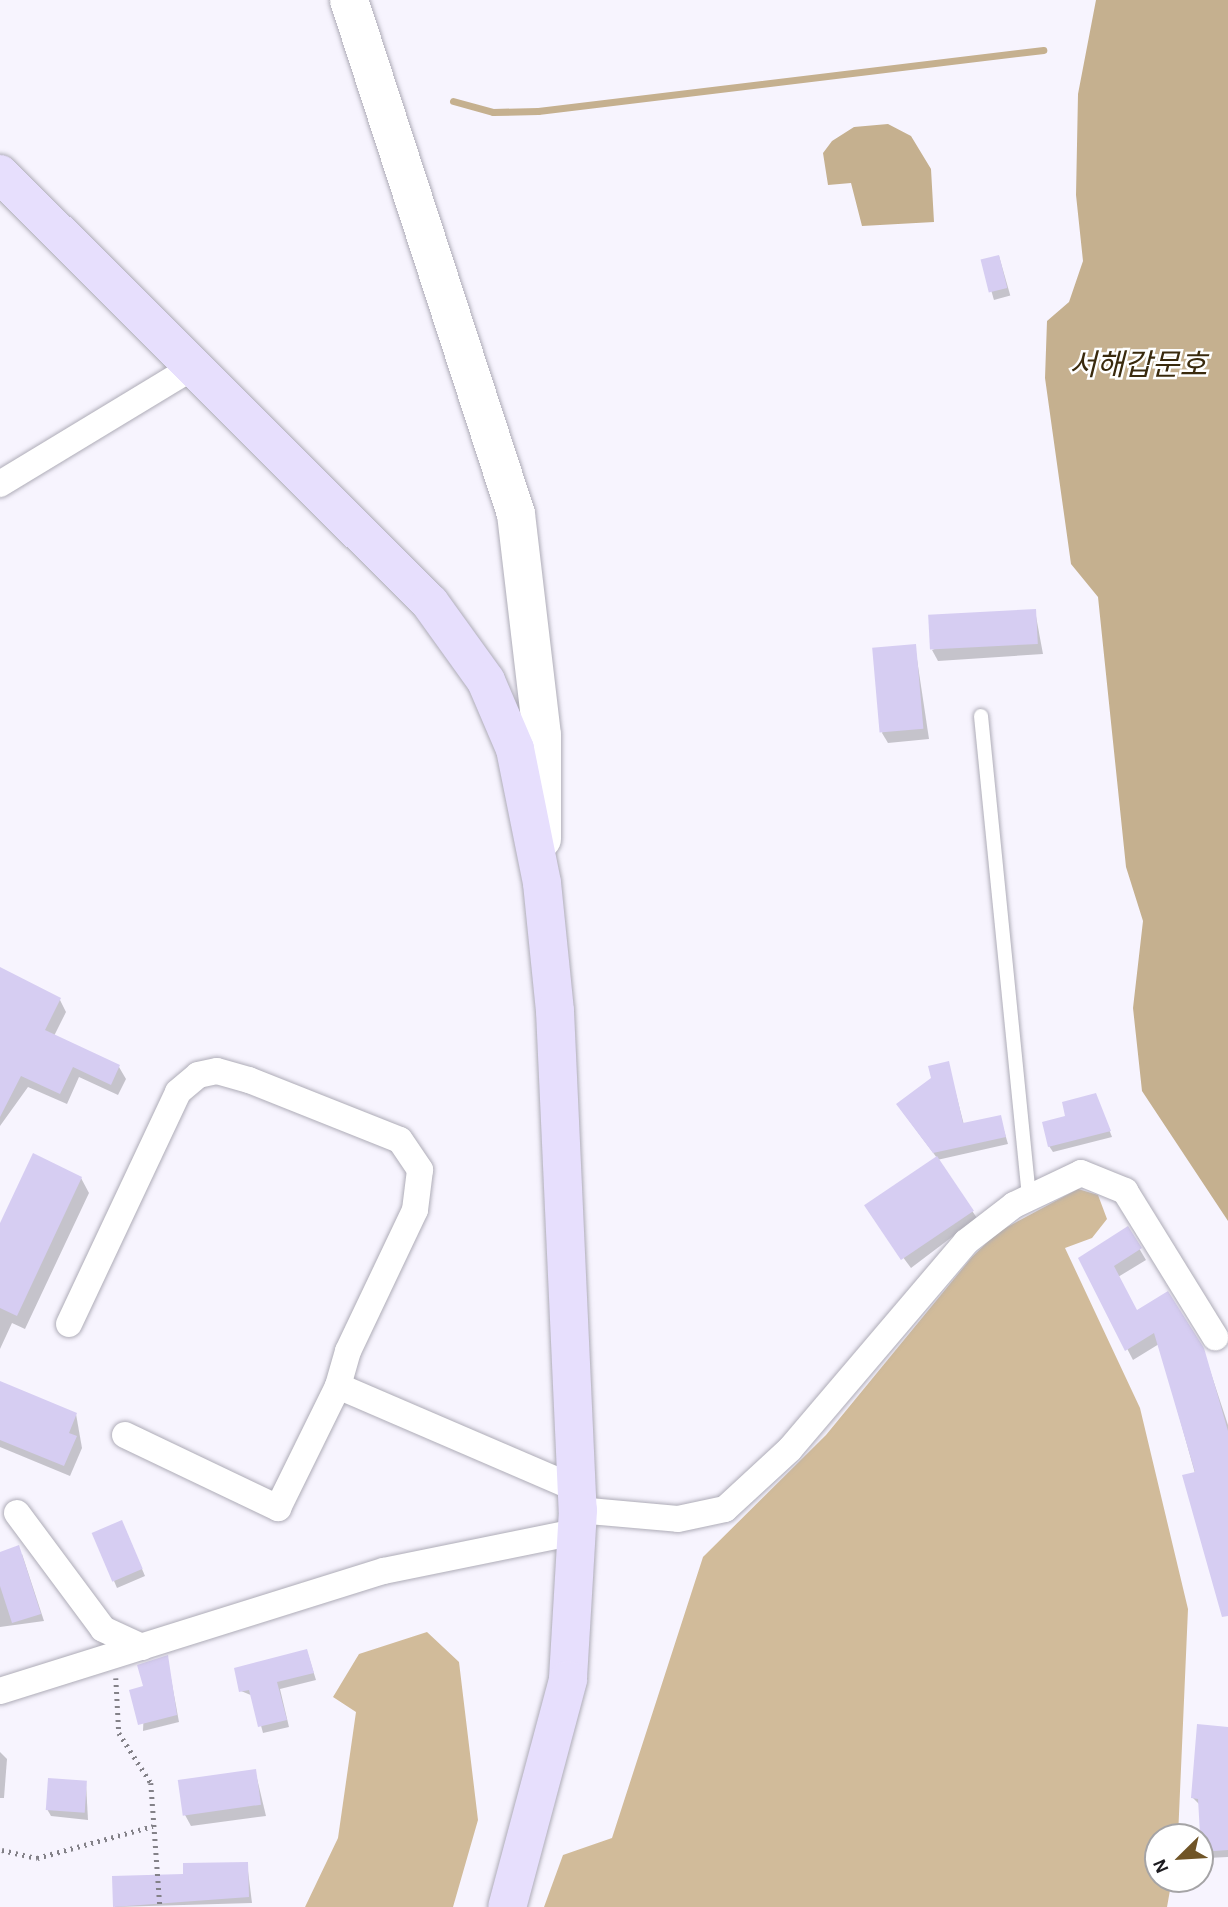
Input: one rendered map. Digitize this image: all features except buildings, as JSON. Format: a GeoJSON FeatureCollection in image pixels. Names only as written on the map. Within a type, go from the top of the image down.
{"type":"FeatureCollection","features":[{"type":"Feature","properties":{"kind":"main road"},"geometry":{"type":"LineString","coordinates":[[349,0],[516,514],[542,735],[542,883],[571,1262],[577,1510],[568,1680],[507,1907]]}},
{"type":"Feature","properties":{"kind":"main road"},"geometry":{"type":"LineString","coordinates":[[0,174],[430,603],[485,681],[515,749],[542,883]]}},
{"type":"Feature","properties":{"kind":"street"},"geometry":{"type":"LineString","coordinates":[[0,484],[193,367]]}},
{"type":"Feature","properties":{"kind":"street"},"geometry":{"type":"LineString","coordinates":[[69,1324],[178,1091],[198,1075],[217,1071],[400,1140],[413,1152],[420,1171],[415,1210],[348,1351],[338,1386],[278,1508],[125,1435]]}},
{"type":"Feature","properties":{"kind":"street"},"geometry":{"type":"LineString","coordinates":[[338,1386],[577,1510],[678,1519],[725,1509],[790,1449],[966,1242],[1030,1197],[1081,1173],[1125,1191],[1215,1336]]}},
{"type":"Feature","properties":{"kind":"street"},"geometry":{"type":"LineString","coordinates":[[0,1691],[577,1510]]}},
{"type":"Feature","properties":{"kind":"street"},"geometry":{"type":"LineString","coordinates":[[17,1513],[103,1629],[142,1647]]}},
{"type":"Feature","properties":{"kind":"lane"},"geometry":{"type":"LineString","coordinates":[[981,716],[1030,1197]]}},
{"type":"Feature","properties":{"kind":"path"},"geometry":{"type":"LineString","coordinates":[[114,1656],[120,1733],[145,1766],[160,1907]]}},
{"type":"Feature","properties":{"kind":"path"},"geometry":{"type":"LineString","coordinates":[[2,1850],[37,1858],[153,1826]]}},
{"type":"Feature","properties":{"kind":"shaded area"},"geometry":{"type":"Polygon","coordinates":[[[1078,1189],[1098,1195],[1107,1219],[1092,1238],[1065,1248],[1140,1408],[1188,1609],[1179,1823],[1144,1823],[1144,1893],[1170,1893],[1167,1907],[544,1907],[563,1855],[612,1838],[703,1557],[826,1435],[972,1257],[998,1232],[1078,1189]]]}},
{"type":"Feature","properties":{"kind":"shaded area"},"geometry":{"type":"Polygon","coordinates":[[[427,1632],[459,1662],[478,1820],[453,1907],[305,1907],[338,1838],[356,1712],[333,1697],[359,1654],[427,1632]]]}},
{"type":"Feature","properties":{"kind":"water","name":"서해갑문호"},"geometry":{"type":"Polygon","coordinates":[[[1096,0],[1228,0],[1228,1221],[1142,1091],[1133,1008],[1143,921],[1126,867],[1098,597],[1071,564],[1045,378],[1047,321],[1069,302],[1083,261],[1076,195],[1078,94],[1096,0]]]}},
{"type":"Feature","properties":{"kind":"water"},"geometry":{"type":"Polygon","coordinates":[[[888,124],[911,136],[931,169],[934,222],[862,226],[851,183],[828,185],[823,153],[832,141],[854,127],[888,124]]]}},
{"type":"Feature","properties":{"kind":"waterway"},"geometry":{"type":"LineString","coordinates":[[453,101],[493,112],[538,111],[1043,50]]}}]}
